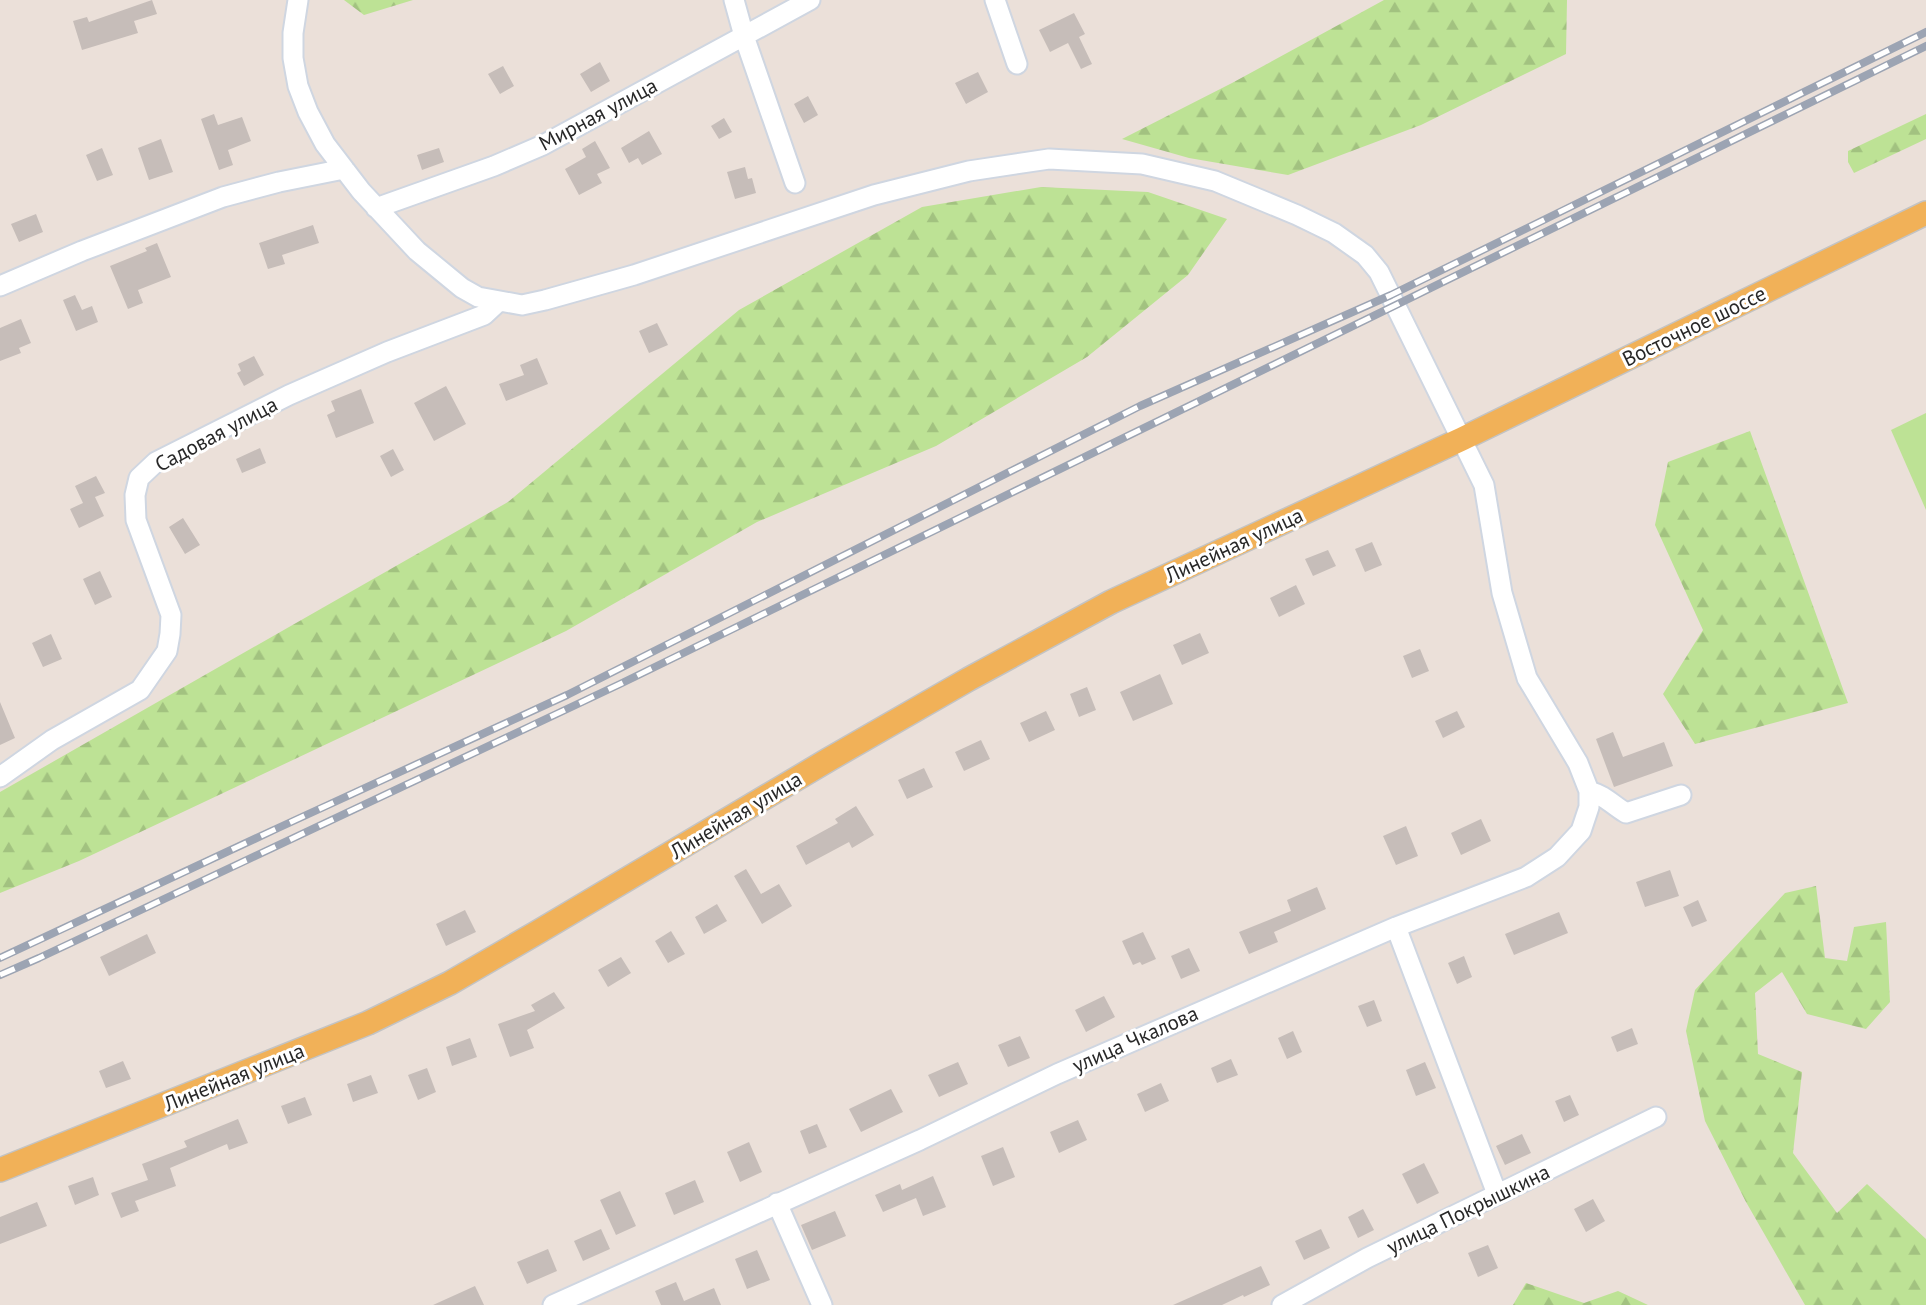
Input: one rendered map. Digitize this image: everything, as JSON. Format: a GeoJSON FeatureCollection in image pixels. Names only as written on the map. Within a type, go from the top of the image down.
{"type":"FeatureCollection","features":[{"type":"Feature","properties":{"kind":"main road","name":"Восточное шоссе"},"geometry":{"type":"LineString","coordinates":[[1462,439],[1926,213]]}},
{"type":"Feature","properties":{"kind":"main road","name":"Линейная улица"},"geometry":{"type":"LineString","coordinates":[[0,1170],[368,1023],[450,983],[828,760],[1111,602],[1462,439]]}},
{"type":"Feature","properties":{"kind":"street"},"geometry":{"type":"LineString","coordinates":[[298,0],[293,33],[293,58],[308,112],[325,144],[376,208],[417,251],[478,298],[522,305],[558,297],[634,275],[874,195],[969,171],[1049,159],[1142,164],[1215,181],[1334,233],[1365,255],[1379,272],[1484,485],[1502,593],[1527,678],[1578,763],[1589,791],[1603,795],[1626,813],[1681,795]]}},
{"type":"Feature","properties":{"kind":"street"},"geometry":{"type":"LineString","coordinates":[[734,0],[795,183]]}},
{"type":"Feature","properties":{"kind":"street","name":"Мирная улица"},"geometry":{"type":"LineString","coordinates":[[376,208],[494,166],[542,145],[810,0]]}},
{"type":"Feature","properties":{"kind":"street"},"geometry":{"type":"LineString","coordinates":[[995,0],[1017,64]]}},
{"type":"Feature","properties":{"kind":"street"},"geometry":{"type":"LineString","coordinates":[[0,286],[82,251],[223,197],[344,169]]}},
{"type":"Feature","properties":{"kind":"street","name":"Садовая улица"},"geometry":{"type":"LineString","coordinates":[[0,777],[52,740],[140,690],[167,650],[171,615],[136,520],[135,495],[139,478],[156,462],[289,395],[387,352],[484,315],[498,302]]}},
{"type":"Feature","properties":{"kind":"street","name":"улица Чкалова"},"geometry":{"type":"LineString","coordinates":[[553,1305],[920,1140],[1057,1074],[1396,927],[1526,877],[1557,857],[1581,831],[1589,807],[1589,791]]}},
{"type":"Feature","properties":{"kind":"street"},"geometry":{"type":"LineString","coordinates":[[1396,927],[1497,1194]]}},
{"type":"Feature","properties":{"kind":"street","name":"улица Покрышкина"},"geometry":{"type":"LineString","coordinates":[[1282,1305],[1367,1258],[1656,1117]]}},
{"type":"Feature","properties":{"kind":"street"},"geometry":{"type":"LineString","coordinates":[[777,1203],[822,1305]]}},
{"type":"Feature","properties":{"kind":"green space"},"geometry":{"type":"Polygon","coordinates":[[[344,0],[413,0],[364,15],[344,0]]]}},
{"type":"Feature","properties":{"kind":"green space"},"geometry":{"type":"Polygon","coordinates":[[[1384,0],[1567,0],[1566,54],[1421,125],[1288,175],[1189,158],[1122,139],[1232,83],[1384,0]]]}},
{"type":"Feature","properties":{"kind":"green space"},"geometry":{"type":"Polygon","coordinates":[[[1926,114],[1926,139],[1854,173],[1848,162],[1848,151],[1926,114]]]}},
{"type":"Feature","properties":{"kind":"green space"},"geometry":{"type":"Polygon","coordinates":[[[1041,187],[1148,192],[1227,219],[1188,275],[1087,357],[936,446],[757,522],[566,631],[79,861],[0,893],[0,792],[508,502],[739,310],[922,207],[1041,187]]]}},
{"type":"Feature","properties":{"kind":"green space"},"geometry":{"type":"Polygon","coordinates":[[[1926,413],[1926,510],[1891,430],[1926,413]]]}},
{"type":"Feature","properties":{"kind":"green space"},"geometry":{"type":"Polygon","coordinates":[[[1750,431],[1848,703],[1695,744],[1663,694],[1703,630],[1655,525],[1668,462],[1750,431]]]}},
{"type":"Feature","properties":{"kind":"green space"},"geometry":{"type":"Polygon","coordinates":[[[1816,886],[1825,958],[1847,961],[1854,927],[1886,922],[1890,1002],[1866,1029],[1807,1014],[1782,972],[1755,993],[1758,1054],[1802,1072],[1793,1153],[1837,1213],[1867,1184],[1926,1239],[1926,1305],[1805,1305],[1746,1202],[1705,1121],[1686,1031],[1695,990],[1785,893],[1816,886]]]}},
{"type":"Feature","properties":{"kind":"green space"},"geometry":{"type":"Polygon","coordinates":[[[1526,1283],[1584,1303],[1618,1291],[1648,1305],[1513,1305],[1526,1283]]]}},
{"type":"Feature","properties":{"kind":"building"},"geometry":{"type":"Polygon","coordinates":[[[152,0],[157,14],[134,21],[138,33],[82,50],[73,21],[87,17],[89,22],[152,0]]]}},
{"type":"Feature","properties":{"kind":"building"},"geometry":{"type":"Polygon","coordinates":[[[1074,13],[1085,34],[1079,37],[1092,64],[1081,69],[1068,43],[1050,52],[1039,30],[1074,13]]]}},
{"type":"Feature","properties":{"kind":"building"},"geometry":{"type":"Polygon","coordinates":[[[600,62],[610,81],[591,92],[580,74],[600,62]]]}},
{"type":"Feature","properties":{"kind":"building"},"geometry":{"type":"Polygon","coordinates":[[[503,66],[514,86],[500,94],[488,74],[503,66]]]}},
{"type":"Feature","properties":{"kind":"building"},"geometry":{"type":"Polygon","coordinates":[[[978,72],[988,92],[966,104],[955,83],[978,72]]]}},
{"type":"Feature","properties":{"kind":"building"},"geometry":{"type":"Polygon","coordinates":[[[808,96],[818,115],[804,123],[794,104],[808,96]]]}},
{"type":"Feature","properties":{"kind":"building"},"geometry":{"type":"Polygon","coordinates":[[[214,114],[218,125],[242,117],[251,141],[228,150],[233,165],[219,170],[201,119],[214,114]]]}},
{"type":"Feature","properties":{"kind":"building"},"geometry":{"type":"Polygon","coordinates":[[[724,118],[732,132],[719,139],[711,126],[724,118]]]}},
{"type":"Feature","properties":{"kind":"building"},"geometry":{"type":"Polygon","coordinates":[[[649,131],[662,154],[642,165],[638,158],[629,163],[621,148],[649,131]]]}},
{"type":"Feature","properties":{"kind":"building"},"geometry":{"type":"Polygon","coordinates":[[[161,139],[173,172],[149,180],[138,148],[161,139]]]}},
{"type":"Feature","properties":{"kind":"building"},"geometry":{"type":"Polygon","coordinates":[[[595,141],[610,168],[597,174],[602,183],[579,195],[565,169],[586,157],[582,149],[595,141]]]}},
{"type":"Feature","properties":{"kind":"building"},"geometry":{"type":"Polygon","coordinates":[[[102,148],[113,175],[97,181],[86,155],[102,148]]]}},
{"type":"Feature","properties":{"kind":"building"},"geometry":{"type":"Polygon","coordinates":[[[439,148],[444,162],[422,170],[417,155],[439,148]]]}},
{"type":"Feature","properties":{"kind":"building"},"geometry":{"type":"Polygon","coordinates":[[[745,167],[748,179],[752,178],[756,193],[735,199],[727,172],[745,167]]]}},
{"type":"Feature","properties":{"kind":"building"},"geometry":{"type":"Polygon","coordinates":[[[36,214],[43,232],[19,242],[11,224],[36,214]]]}},
{"type":"Feature","properties":{"kind":"building"},"geometry":{"type":"Polygon","coordinates":[[[313,225],[319,243],[282,255],[285,264],[268,269],[259,243],[313,225]]]}},
{"type":"Feature","properties":{"kind":"building"},"geometry":{"type":"Polygon","coordinates":[[[157,243],[171,277],[138,290],[143,303],[128,309],[110,266],[147,251],[145,248],[157,243]]]}},
{"type":"Feature","properties":{"kind":"building"},"geometry":{"type":"Polygon","coordinates":[[[75,295],[82,310],[92,306],[98,322],[76,331],[63,300],[75,295]]]}},
{"type":"Feature","properties":{"kind":"building"},"geometry":{"type":"Polygon","coordinates":[[[21,319],[31,343],[19,348],[21,353],[0,361],[0,328],[21,319]]]}},
{"type":"Feature","properties":{"kind":"building"},"geometry":{"type":"Polygon","coordinates":[[[657,323],[668,345],[649,353],[639,331],[657,323]]]}},
{"type":"Feature","properties":{"kind":"building"},"geometry":{"type":"Polygon","coordinates":[[[254,356],[264,375],[244,386],[237,373],[241,371],[238,364],[254,356]]]}},
{"type":"Feature","properties":{"kind":"building"},"geometry":{"type":"Polygon","coordinates":[[[537,358],[548,384],[506,401],[499,384],[524,375],[520,365],[537,358]]]}},
{"type":"Feature","properties":{"kind":"building"},"geometry":{"type":"Polygon","coordinates":[[[446,386],[466,424],[434,441],[414,403],[446,386]]]}},
{"type":"Feature","properties":{"kind":"building"},"geometry":{"type":"Polygon","coordinates":[[[361,389],[374,423],[336,438],[327,415],[335,411],[331,401],[361,389]]]}},
{"type":"Feature","properties":{"kind":"building"},"geometry":{"type":"Polygon","coordinates":[[[260,448],[266,463],[242,473],[236,459],[260,448]]]}},
{"type":"Feature","properties":{"kind":"building"},"geometry":{"type":"Polygon","coordinates":[[[393,449],[404,470],[391,477],[380,456],[393,449]]]}},
{"type":"Feature","properties":{"kind":"building"},"geometry":{"type":"Polygon","coordinates":[[[96,476],[105,493],[95,497],[104,516],[79,528],[70,509],[83,503],[75,486],[96,476]]]}},
{"type":"Feature","properties":{"kind":"building"},"geometry":{"type":"Polygon","coordinates":[[[183,518],[200,545],[185,554],[169,527],[183,518]]]}},
{"type":"Feature","properties":{"kind":"building"},"geometry":{"type":"Polygon","coordinates":[[[1372,542],[1382,565],[1365,572],[1355,549],[1372,542]]]}},
{"type":"Feature","properties":{"kind":"building"},"geometry":{"type":"Polygon","coordinates":[[[1328,550],[1336,566],[1313,576],[1305,559],[1328,550]]]}},
{"type":"Feature","properties":{"kind":"building"},"geometry":{"type":"Polygon","coordinates":[[[100,571],[112,597],[95,605],[83,579],[100,571]]]}},
{"type":"Feature","properties":{"kind":"building"},"geometry":{"type":"Polygon","coordinates":[[[1296,585],[1305,604],[1279,617],[1270,598],[1296,585]]]}},
{"type":"Feature","properties":{"kind":"building"},"geometry":{"type":"Polygon","coordinates":[[[1200,633],[1209,653],[1182,665],[1173,645],[1200,633]]]}},
{"type":"Feature","properties":{"kind":"building"},"geometry":{"type":"Polygon","coordinates":[[[51,634],[62,659],[43,667],[32,643],[51,634]]]}},
{"type":"Feature","properties":{"kind":"building"},"geometry":{"type":"Polygon","coordinates":[[[1420,649],[1429,671],[1412,678],[1403,656],[1420,649]]]}},
{"type":"Feature","properties":{"kind":"building"},"geometry":{"type":"Polygon","coordinates":[[[1160,674],[1173,704],[1133,721],[1120,692],[1160,674]]]}},
{"type":"Feature","properties":{"kind":"building"},"geometry":{"type":"Polygon","coordinates":[[[1087,687],[1096,710],[1079,717],[1070,694],[1087,687]]]}},
{"type":"Feature","properties":{"kind":"building"},"geometry":{"type":"Polygon","coordinates":[[[0,702],[15,738],[0,745],[0,702]]]}},
{"type":"Feature","properties":{"kind":"building"},"geometry":{"type":"Polygon","coordinates":[[[1046,711],[1055,730],[1029,742],[1020,723],[1046,711]]]}},
{"type":"Feature","properties":{"kind":"building"},"geometry":{"type":"Polygon","coordinates":[[[1457,711],[1465,727],[1443,738],[1435,721],[1457,711]]]}},
{"type":"Feature","properties":{"kind":"building"},"geometry":{"type":"Polygon","coordinates":[[[1613,732],[1623,757],[1664,742],[1673,766],[1614,787],[1596,739],[1613,732]]]}},
{"type":"Feature","properties":{"kind":"building"},"geometry":{"type":"Polygon","coordinates":[[[981,740],[990,759],[964,771],[955,752],[981,740]]]}},
{"type":"Feature","properties":{"kind":"building"},"geometry":{"type":"Polygon","coordinates":[[[924,768],[933,787],[907,799],[898,780],[924,768]]]}},
{"type":"Feature","properties":{"kind":"building"},"geometry":{"type":"Polygon","coordinates":[[[856,806],[874,835],[852,848],[849,842],[806,865],[796,846],[838,823],[835,819],[856,806]]]}},
{"type":"Feature","properties":{"kind":"building"},"geometry":{"type":"Polygon","coordinates":[[[1481,819],[1491,841],[1461,855],[1451,833],[1481,819]]]}},
{"type":"Feature","properties":{"kind":"building"},"geometry":{"type":"Polygon","coordinates":[[[1406,826],[1418,856],[1396,865],[1383,836],[1406,826]]]}},
{"type":"Feature","properties":{"kind":"building"},"geometry":{"type":"Polygon","coordinates":[[[746,869],[761,894],[779,884],[792,906],[762,924],[734,876],[746,869]]]}},
{"type":"Feature","properties":{"kind":"building"},"geometry":{"type":"Polygon","coordinates":[[[1670,870],[1679,896],[1645,907],[1636,882],[1670,870]]]}},
{"type":"Feature","properties":{"kind":"building"},"geometry":{"type":"Polygon","coordinates":[[[1317,887],[1326,909],[1274,932],[1278,942],[1249,954],[1239,932],[1291,911],[1287,900],[1317,887]]]}},
{"type":"Feature","properties":{"kind":"building"},"geometry":{"type":"Polygon","coordinates":[[[1698,900],[1707,921],[1692,927],[1683,907],[1698,900]]]}},
{"type":"Feature","properties":{"kind":"building"},"geometry":{"type":"Polygon","coordinates":[[[717,904],[727,921],[704,934],[695,917],[717,904]]]}},
{"type":"Feature","properties":{"kind":"building"},"geometry":{"type":"Polygon","coordinates":[[[465,910],[476,932],[446,946],[436,924],[465,910]]]}},
{"type":"Feature","properties":{"kind":"building"},"geometry":{"type":"Polygon","coordinates":[[[1559,912],[1568,933],[1514,955],[1505,934],[1559,912]]]}},
{"type":"Feature","properties":{"kind":"building"},"geometry":{"type":"Polygon","coordinates":[[[671,931],[685,954],[668,963],[655,941],[671,931]]]}},
{"type":"Feature","properties":{"kind":"building"},"geometry":{"type":"Polygon","coordinates":[[[1143,932],[1156,959],[1142,965],[1140,962],[1133,965],[1122,941],[1143,932]]]}},
{"type":"Feature","properties":{"kind":"building"},"geometry":{"type":"Polygon","coordinates":[[[147,934],[156,953],[109,976],[100,957],[147,934]]]}},
{"type":"Feature","properties":{"kind":"building"},"geometry":{"type":"Polygon","coordinates":[[[1189,948],[1200,971],[1181,979],[1171,956],[1189,948]]]}},
{"type":"Feature","properties":{"kind":"building"},"geometry":{"type":"Polygon","coordinates":[[[1464,956],[1472,977],[1457,984],[1448,963],[1464,956]]]}},
{"type":"Feature","properties":{"kind":"building"},"geometry":{"type":"Polygon","coordinates":[[[621,957],[631,973],[608,987],[598,970],[621,957]]]}},
{"type":"Feature","properties":{"kind":"building"},"geometry":{"type":"Polygon","coordinates":[[[554,992],[565,1008],[527,1030],[534,1048],[510,1057],[498,1024],[535,1011],[531,1005],[554,992]]]}},
{"type":"Feature","properties":{"kind":"building"},"geometry":{"type":"Polygon","coordinates":[[[1104,996],[1115,1017],[1086,1032],[1075,1010],[1104,996]]]}},
{"type":"Feature","properties":{"kind":"building"},"geometry":{"type":"Polygon","coordinates":[[[1374,1000],[1382,1021],[1367,1027],[1358,1006],[1374,1000]]]}},
{"type":"Feature","properties":{"kind":"building"},"geometry":{"type":"Polygon","coordinates":[[[1632,1028],[1638,1044],[1617,1052],[1611,1037],[1632,1028]]]}},
{"type":"Feature","properties":{"kind":"building"},"geometry":{"type":"Polygon","coordinates":[[[1293,1031],[1302,1052],[1287,1059],[1278,1038],[1293,1031]]]}},
{"type":"Feature","properties":{"kind":"building"},"geometry":{"type":"Polygon","coordinates":[[[1020,1036],[1030,1058],[1008,1067],[998,1045],[1020,1036]]]}},
{"type":"Feature","properties":{"kind":"building"},"geometry":{"type":"Polygon","coordinates":[[[470,1038],[477,1057],[452,1066],[446,1047],[470,1038]]]}},
{"type":"Feature","properties":{"kind":"building"},"geometry":{"type":"Polygon","coordinates":[[[1231,1059],[1238,1075],[1217,1083],[1211,1068],[1231,1059]]]}},
{"type":"Feature","properties":{"kind":"building"},"geometry":{"type":"Polygon","coordinates":[[[123,1061],[131,1079],[106,1088],[99,1071],[123,1061]]]}},
{"type":"Feature","properties":{"kind":"building"},"geometry":{"type":"Polygon","coordinates":[[[958,1062],[968,1084],[939,1097],[928,1075],[958,1062]]]}},
{"type":"Feature","properties":{"kind":"building"},"geometry":{"type":"Polygon","coordinates":[[[1425,1062],[1436,1088],[1416,1096],[1406,1070],[1425,1062]]]}},
{"type":"Feature","properties":{"kind":"building"},"geometry":{"type":"Polygon","coordinates":[[[427,1068],[436,1092],[418,1100],[408,1075],[427,1068]]]}},
{"type":"Feature","properties":{"kind":"building"},"geometry":{"type":"Polygon","coordinates":[[[371,1075],[378,1093],[353,1102],[347,1084],[371,1075]]]}},
{"type":"Feature","properties":{"kind":"building"},"geometry":{"type":"Polygon","coordinates":[[[1161,1083],[1169,1101],[1145,1112],[1137,1094],[1161,1083]]]}},
{"type":"Feature","properties":{"kind":"building"},"geometry":{"type":"Polygon","coordinates":[[[891,1089],[903,1112],[861,1132],[849,1109],[891,1089]]]}},
{"type":"Feature","properties":{"kind":"building"},"geometry":{"type":"Polygon","coordinates":[[[1570,1095],[1579,1115],[1564,1122],[1555,1101],[1570,1095]]]}},
{"type":"Feature","properties":{"kind":"building"},"geometry":{"type":"Polygon","coordinates":[[[305,1097],[312,1115],[288,1124],[281,1106],[305,1097]]]}},
{"type":"Feature","properties":{"kind":"building"},"geometry":{"type":"Polygon","coordinates":[[[238,1119],[248,1143],[229,1150],[227,1144],[170,1168],[176,1186],[135,1201],[139,1211],[121,1218],[111,1193],[148,1180],[142,1164],[187,1147],[184,1141],[238,1119]]]}},
{"type":"Feature","properties":{"kind":"building"},"geometry":{"type":"Polygon","coordinates":[[[1078,1120],[1087,1140],[1059,1153],[1050,1132],[1078,1120]]]}},
{"type":"Feature","properties":{"kind":"building"},"geometry":{"type":"Polygon","coordinates":[[[817,1124],[827,1147],[809,1154],[800,1131],[817,1124]]]}},
{"type":"Feature","properties":{"kind":"building"},"geometry":{"type":"Polygon","coordinates":[[[1522,1134],[1531,1153],[1505,1165],[1496,1146],[1522,1134]]]}},
{"type":"Feature","properties":{"kind":"building"},"geometry":{"type":"Polygon","coordinates":[[[749,1142],[762,1172],[740,1182],[727,1152],[749,1142]]]}},
{"type":"Feature","properties":{"kind":"building"},"geometry":{"type":"Polygon","coordinates":[[[1003,1147],[1015,1177],[993,1186],[981,1156],[1003,1147]]]}},
{"type":"Feature","properties":{"kind":"building"},"geometry":{"type":"Polygon","coordinates":[[[1424,1163],[1439,1193],[1417,1204],[1402,1174],[1424,1163]]]}},
{"type":"Feature","properties":{"kind":"building"},"geometry":{"type":"Polygon","coordinates":[[[933,1176],[946,1207],[923,1216],[916,1198],[883,1212],[875,1195],[900,1184],[902,1190],[933,1176]]]}},
{"type":"Feature","properties":{"kind":"building"},"geometry":{"type":"Polygon","coordinates":[[[93,1177],[99,1195],[75,1205],[68,1186],[93,1177]]]}},
{"type":"Feature","properties":{"kind":"building"},"geometry":{"type":"Polygon","coordinates":[[[695,1180],[704,1202],[674,1215],[665,1193],[695,1180]]]}},
{"type":"Feature","properties":{"kind":"building"},"geometry":{"type":"Polygon","coordinates":[[[620,1191],[636,1226],[616,1235],[600,1200],[620,1191]]]}},
{"type":"Feature","properties":{"kind":"building"},"geometry":{"type":"Polygon","coordinates":[[[1593,1199],[1605,1221],[1586,1232],[1574,1209],[1593,1199]]]}},
{"type":"Feature","properties":{"kind":"building"},"geometry":{"type":"Polygon","coordinates":[[[37,1202],[47,1226],[0,1244],[0,1217],[37,1202]]]}},
{"type":"Feature","properties":{"kind":"building"},"geometry":{"type":"Polygon","coordinates":[[[1363,1209],[1374,1230],[1358,1238],[1348,1217],[1363,1209]]]}},
{"type":"Feature","properties":{"kind":"building"},"geometry":{"type":"Polygon","coordinates":[[[835,1211],[846,1236],[812,1250],[801,1225],[835,1211]]]}},
{"type":"Feature","properties":{"kind":"building"},"geometry":{"type":"Polygon","coordinates":[[[601,1229],[610,1249],[583,1261],[574,1241],[601,1229]]]}},
{"type":"Feature","properties":{"kind":"building"},"geometry":{"type":"Polygon","coordinates":[[[1321,1229],[1330,1248],[1304,1260],[1295,1241],[1321,1229]]]}},
{"type":"Feature","properties":{"kind":"building"},"geometry":{"type":"Polygon","coordinates":[[[1488,1245],[1498,1268],[1478,1277],[1468,1253],[1488,1245]]]}},
{"type":"Feature","properties":{"kind":"building"},"geometry":{"type":"Polygon","coordinates":[[[548,1249],[557,1271],[527,1284],[517,1262],[548,1249]]]}},
{"type":"Feature","properties":{"kind":"building"},"geometry":{"type":"Polygon","coordinates":[[[757,1250],[770,1280],[747,1289],[735,1259],[757,1250]]]}},
{"type":"Feature","properties":{"kind":"building"},"geometry":{"type":"Polygon","coordinates":[[[1261,1266],[1270,1285],[1244,1297],[1243,1295],[1222,1305],[1173,1305],[1261,1266]]]}},
{"type":"Feature","properties":{"kind":"building"},"geometry":{"type":"Polygon","coordinates":[[[676,1282],[684,1301],[714,1288],[721,1305],[661,1305],[655,1291],[676,1282]]]}},
{"type":"Feature","properties":{"kind":"building"},"geometry":{"type":"Polygon","coordinates":[[[475,1286],[484,1305],[433,1305],[475,1286]]]}},
{"type":"Feature","properties":{"kind":"railway"},"geometry":{"type":"LineString","coordinates":[[0,958],[567,695],[1140,406],[1391,295],[1926,32]]}},
{"type":"Feature","properties":{"kind":"railway"},"geometry":{"type":"LineString","coordinates":[[0,975],[620,684],[1926,46]]}}]}
